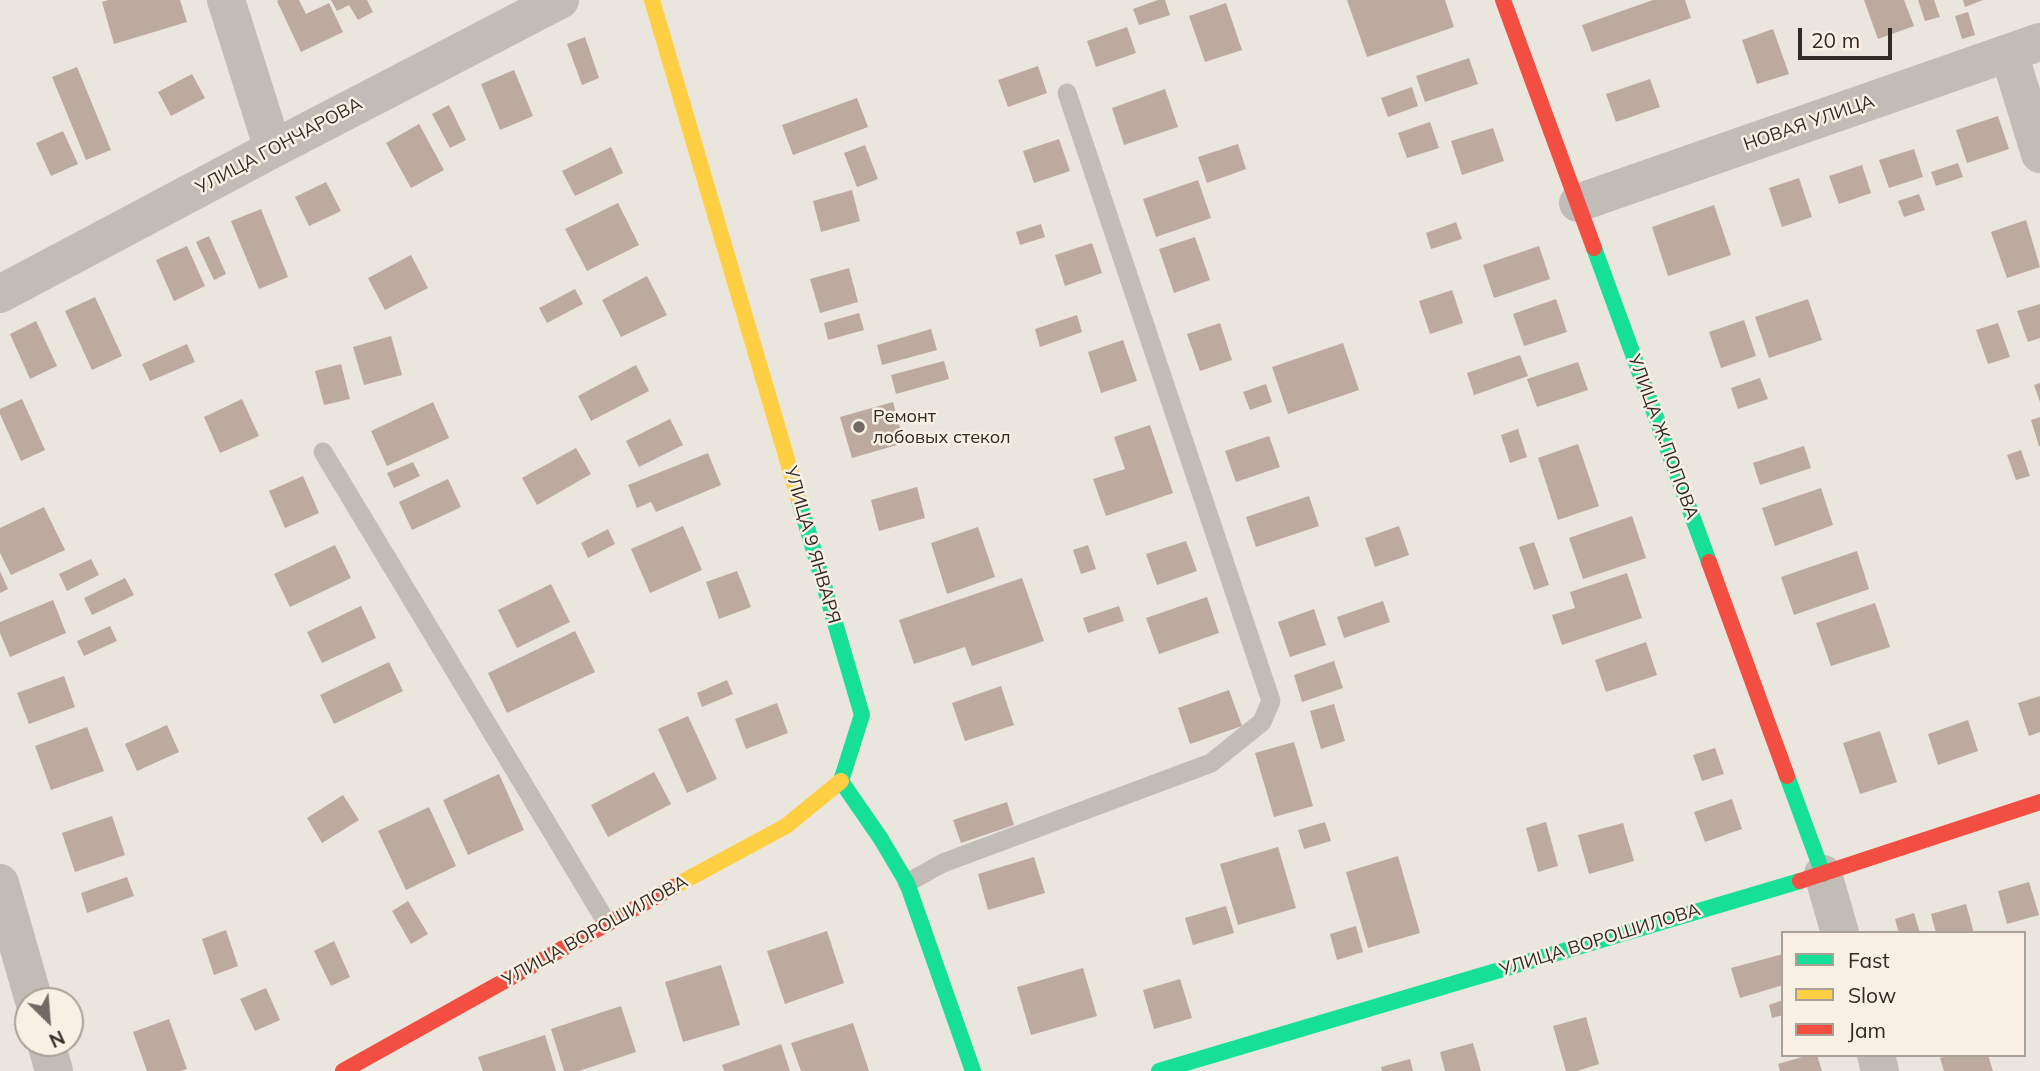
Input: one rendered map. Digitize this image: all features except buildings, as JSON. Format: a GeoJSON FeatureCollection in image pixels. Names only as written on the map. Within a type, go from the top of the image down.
{"type":"FeatureCollection","features":[{"type":"Feature","properties":{"kind":"street"},"geometry":{"type":"LineString","coordinates":[[226,0],[273,149]]}},
{"type":"Feature","properties":{"kind":"street","name":"УЛИЦА ГОНЧАРОВА"},"geometry":{"type":"LineString","coordinates":[[0,294],[560,0]]}},
{"type":"Feature","properties":{"kind":"street","name":"УЛИЦА 9 ЯНВАРЯ"},"geometry":{"type":"LineString","coordinates":[[652,0],[862,715],[841,781]]}},
{"type":"Feature","properties":{"kind":"street","name":"УЛИЦА Ж.ПОПОВА"},"geometry":{"type":"LineString","coordinates":[[1503,0],[1823,874]]}},
{"type":"Feature","properties":{"kind":"street"},"geometry":{"type":"LineString","coordinates":[[2025,48],[2040,153]]}},
{"type":"Feature","properties":{"kind":"street","name":"НОВАЯ УЛИЦА"},"geometry":{"type":"LineString","coordinates":[[1578,203],[2025,48]]}},
{"type":"Feature","properties":{"kind":"street"},"geometry":{"type":"LineString","coordinates":[[841,781],[881,839],[906,883],[973,1071]]}},
{"type":"Feature","properties":{"kind":"street","name":"УЛИЦА ВОРОШИЛОВА"},"geometry":{"type":"LineString","coordinates":[[343,1071],[786,826],[841,781]]}},
{"type":"Feature","properties":{"kind":"street","name":"УЛИЦА ВОРОШИЛОВА"},"geometry":{"type":"LineString","coordinates":[[1159,1071],[1823,874],[2040,802]]}},
{"type":"Feature","properties":{"kind":"street"},"geometry":{"type":"LineString","coordinates":[[1823,874],[1839,931]]}},
{"type":"Feature","properties":{"kind":"street"},"geometry":{"type":"LineString","coordinates":[[0,883],[30,987]]}},
{"type":"Feature","properties":{"kind":"lane"},"geometry":{"type":"LineString","coordinates":[[906,883],[943,863],[1211,763],[1262,722],[1271,701],[1067,93]]}},
{"type":"Feature","properties":{"kind":"lane"},"geometry":{"type":"LineString","coordinates":[[323,452],[607,923]]}},
{"type":"Feature","properties":{"kind":"traffic: fast"},"geometry":{"type":"LineString","coordinates":[[1594,248],[1709,562]]}},
{"type":"Feature","properties":{"kind":"traffic: fast"},"geometry":{"type":"LineString","coordinates":[[799,500],[862,715],[841,781]]}},
{"type":"Feature","properties":{"kind":"traffic: fast"},"geometry":{"type":"LineString","coordinates":[[1787,776],[1823,874]]}},
{"type":"Feature","properties":{"kind":"traffic: fast"},"geometry":{"type":"LineString","coordinates":[[841,781],[907,883],[973,1071]]}},
{"type":"Feature","properties":{"kind":"traffic: fast"},"geometry":{"type":"LineString","coordinates":[[1159,1071],[1800,881]]}},
{"type":"Feature","properties":{"kind":"traffic: slow"},"geometry":{"type":"LineString","coordinates":[[652,0],[799,500]]}},
{"type":"Feature","properties":{"kind":"traffic: slow"},"geometry":{"type":"LineString","coordinates":[[673,887],[786,826],[841,781]]}},
{"type":"Feature","properties":{"kind":"traffic: jam"},"geometry":{"type":"LineString","coordinates":[[1503,0],[1594,248]]}},
{"type":"Feature","properties":{"kind":"traffic: jam"},"geometry":{"type":"LineString","coordinates":[[1709,562],[1787,776]]}},
{"type":"Feature","properties":{"kind":"traffic: jam"},"geometry":{"type":"LineString","coordinates":[[1800,881],[2040,802]]}},
{"type":"Feature","properties":{"kind":"traffic: jam"},"geometry":{"type":"LineString","coordinates":[[343,1071],[673,887]]}},
{"type":"Feature","properties":{"kind":"place","name":"Ремонт лобовых стекол"},"geometry":{"type":"Point","coordinates":[859,427]}}]}
